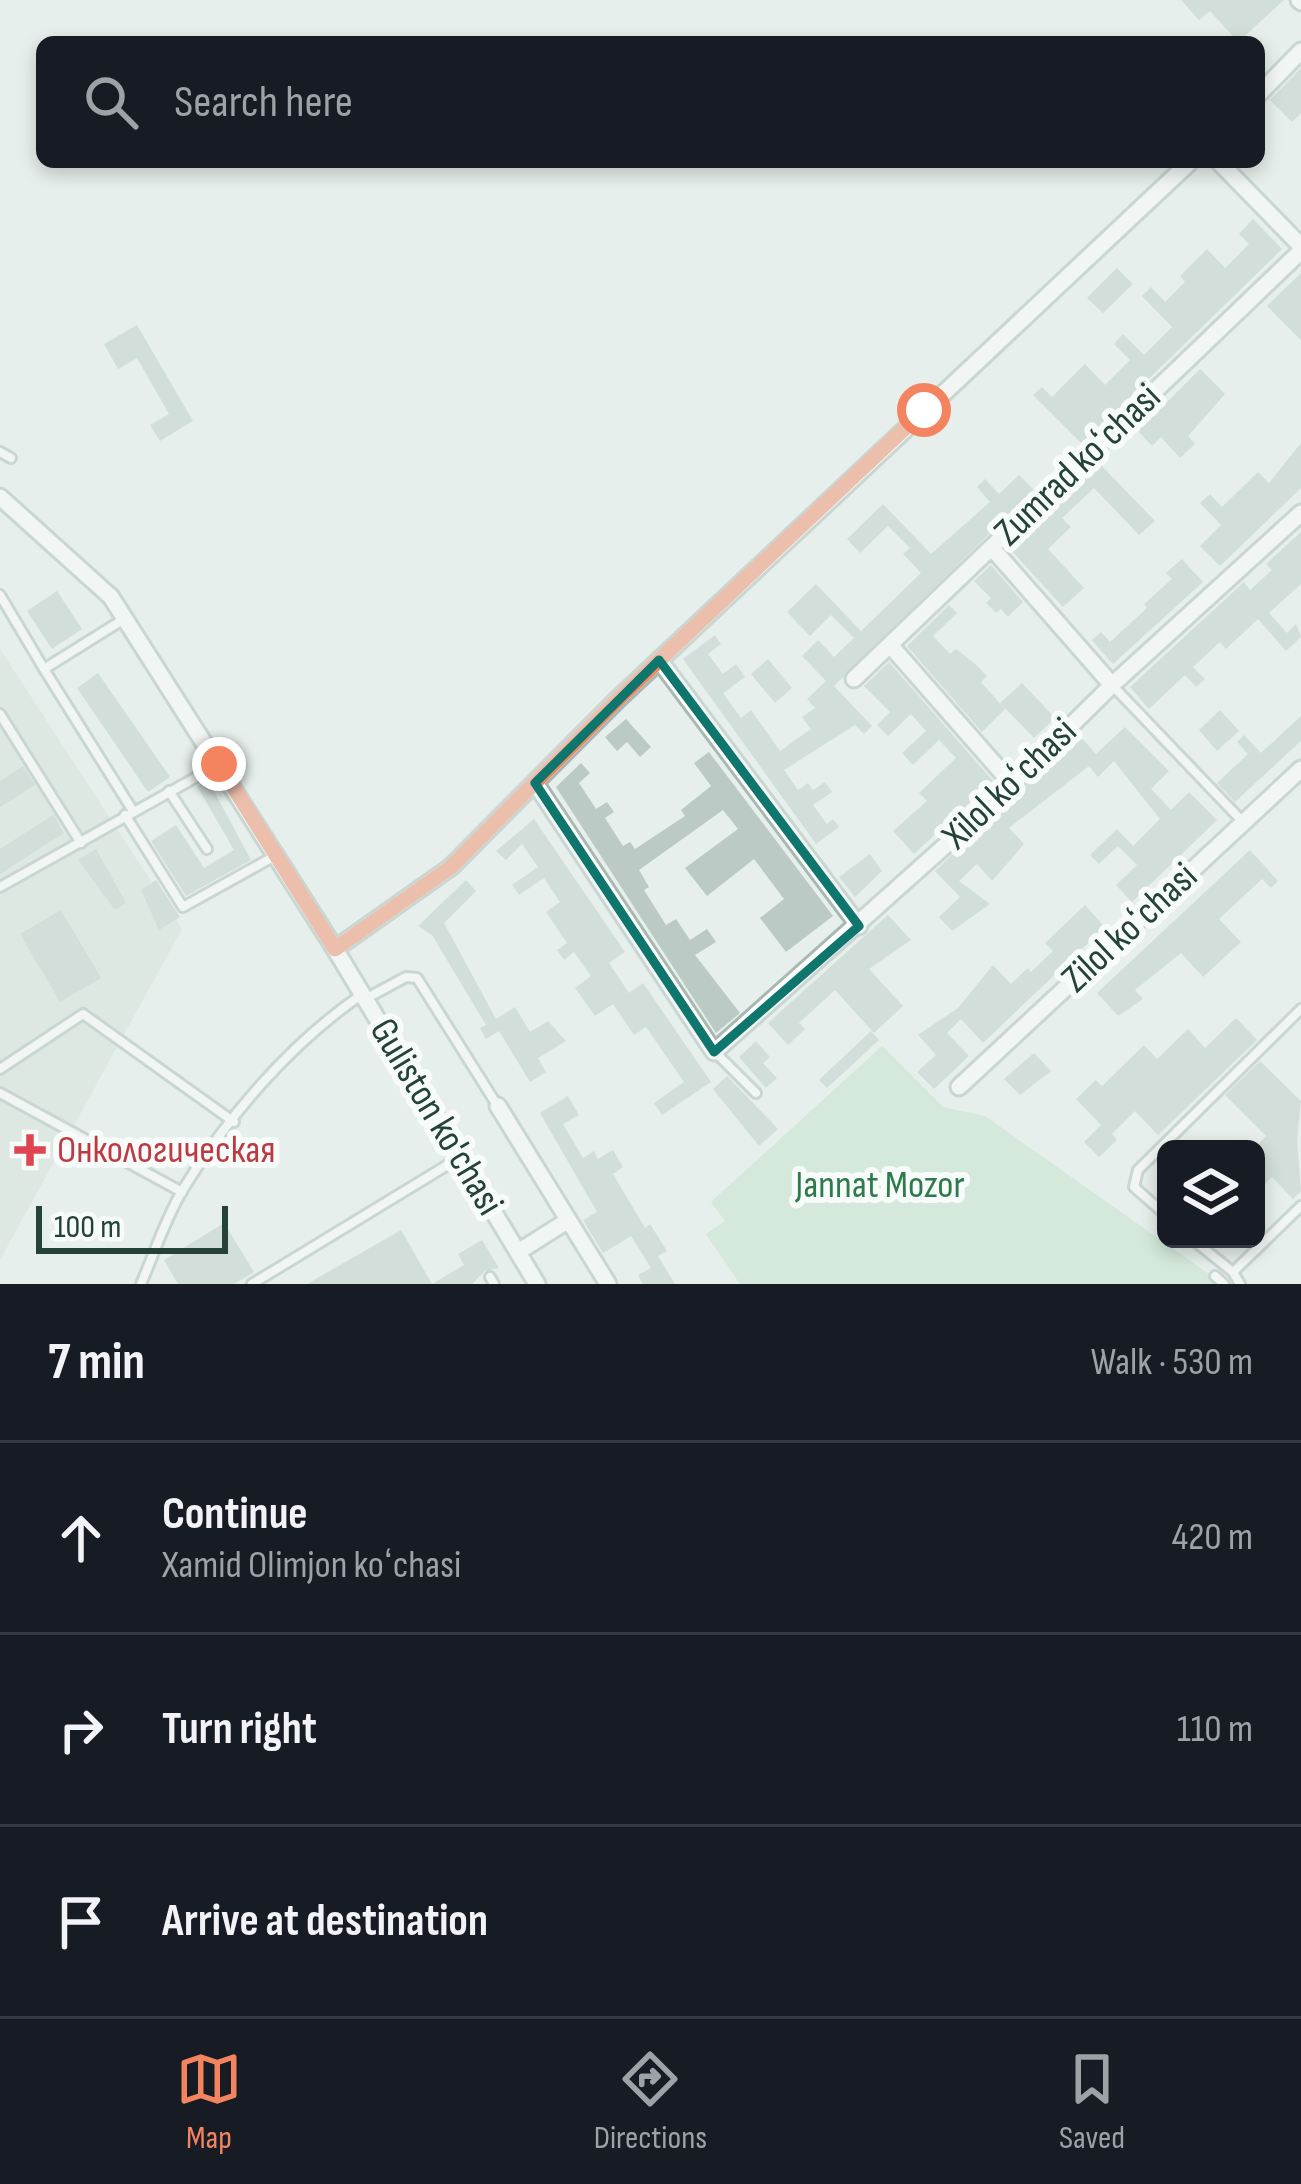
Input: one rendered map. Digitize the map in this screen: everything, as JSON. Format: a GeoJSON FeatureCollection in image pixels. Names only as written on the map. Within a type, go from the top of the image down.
{"type":"FeatureCollection","features":[{"type":"Feature","properties":{"kind":"street"},"geometry":{"type":"LineString","coordinates":[[1265,88],[1301,51]]}},
{"type":"Feature","properties":{"kind":"street"},"geometry":{"type":"LineString","coordinates":[[335,949],[451,867],[659,660],[1184,168]]}},
{"type":"Feature","properties":{"kind":"street"},"geometry":{"type":"LineString","coordinates":[[1225,168],[1301,248]]}},
{"type":"Feature","properties":{"kind":"street","name":"Zumrad koʻchasi"},"geometry":{"type":"LineString","coordinates":[[854,679],[1301,248]]}},
{"type":"Feature","properties":{"kind":"street","name":"Guliston ko'chasi"},"geometry":{"type":"LineString","coordinates":[[2,501],[111,597],[335,949],[518,1252],[529,1279]]}},
{"type":"Feature","properties":{"kind":"street","name":"Xilol koʻchasi"},"geometry":{"type":"LineString","coordinates":[[715,1052],[859,926],[1301,513]]}},
{"type":"Feature","properties":{"kind":"street"},"geometry":{"type":"LineString","coordinates":[[992,548],[1112,685]]}},
{"type":"Feature","properties":{"kind":"street"},"geometry":{"type":"LineString","coordinates":[[890,645],[1012,784]]}},
{"type":"Feature","properties":{"kind":"street"},"geometry":{"type":"LineString","coordinates":[[659,660],[859,926]]}},
{"type":"Feature","properties":{"kind":"street","name":"Zilol koʻchasi"},"geometry":{"type":"LineString","coordinates":[[959,1087],[1301,770]]}},
{"type":"Feature","properties":{"kind":"street"},"geometry":{"type":"LineString","coordinates":[[535,783],[715,1052]]}},
{"type":"Feature","properties":{"kind":"street"},"geometry":{"type":"LineString","coordinates":[[498,1106],[608,1284]]}},
{"type":"Feature","properties":{"kind":"street"},"geometry":{"type":"LineString","coordinates":[[518,1252],[567,1221]]}},
{"type":"Feature","properties":{"kind":"lane"},"geometry":{"type":"LineString","coordinates":[[0,452],[10,458]]}},
{"type":"Feature","properties":{"kind":"lane"},"geometry":{"type":"LineString","coordinates":[[2,601],[182,908],[273,856]]}},
{"type":"Feature","properties":{"kind":"lane"},"geometry":{"type":"LineString","coordinates":[[44,669],[125,618]]}},
{"type":"Feature","properties":{"kind":"lane"},"geometry":{"type":"LineString","coordinates":[[1112,685],[1243,822]]}},
{"type":"Feature","properties":{"kind":"lane"},"geometry":{"type":"LineString","coordinates":[[0,714],[81,843]]}},
{"type":"Feature","properties":{"kind":"lane"},"geometry":{"type":"LineString","coordinates":[[0,887],[219,764]]}},
{"type":"Feature","properties":{"kind":"lane"},"geometry":{"type":"LineString","coordinates":[[169,791],[207,849]]}},
{"type":"Feature","properties":{"kind":"lane"},"geometry":{"type":"LineString","coordinates":[[141,1284],[182,1192],[234,1122],[310,1030],[363,996],[406,976],[417,977],[498,1106]]}},
{"type":"Feature","properties":{"kind":"lane"},"geometry":{"type":"LineString","coordinates":[[1168,1140],[1301,1009]]}},
{"type":"Feature","properties":{"kind":"lane"},"geometry":{"type":"LineString","coordinates":[[0,1069],[83,1014],[234,1122]]}},
{"type":"Feature","properties":{"kind":"lane"},"geometry":{"type":"LineString","coordinates":[[715,1052],[756,1093]]}},
{"type":"Feature","properties":{"kind":"lane"},"geometry":{"type":"LineString","coordinates":[[0,1093],[182,1192]]}},
{"type":"Feature","properties":{"kind":"lane"},"geometry":{"type":"LineString","coordinates":[[1157,1151],[1138,1170],[1134,1186],[1157,1207]]}},
{"type":"Feature","properties":{"kind":"lane"},"geometry":{"type":"LineString","coordinates":[[252,1284],[461,1157]]}},
{"type":"Feature","properties":{"kind":"lane"},"geometry":{"type":"LineString","coordinates":[[1233,1272],[1301,1206]]}},
{"type":"Feature","properties":{"kind":"lane"},"geometry":{"type":"LineString","coordinates":[[1203,1248],[1233,1272],[1240,1284]]}},
{"type":"Feature","properties":{"kind":"lane"},"geometry":{"type":"LineString","coordinates":[[1215,1276],[1224,1284]]}},
{"type":"Feature","properties":{"kind":"highlighted area"},"geometry":{"type":"Polygon","coordinates":[[[659,660],[859,926],[714,1052],[535,783],[659,660]]]}},
{"type":"Feature","properties":{"kind":"shaded area","name":"Онкологическая"},"geometry":{"type":"Polygon","coordinates":[[[0,649],[182,929],[0,1260],[0,649]]]}},
{"type":"Feature","properties":{"kind":"green space","name":"Jannat Mozor"},"geometry":{"type":"Polygon","coordinates":[[[882,1046],[943,1107],[985,1116],[1157,1237],[1157,1248],[1172,1248],[1223,1284],[740,1284],[706,1234],[725,1221],[711,1202],[882,1046]]]}},
{"type":"Feature","properties":{"kind":"building"},"geometry":{"type":"Polygon","coordinates":[[[1181,0],[1284,0],[1245,36],[1233,36],[1210,11],[1199,20],[1181,0]]]}},
{"type":"Feature","properties":{"kind":"building"},"geometry":{"type":"Polygon","coordinates":[[[1301,68],[1301,113],[1292,122],[1270,100],[1301,68]]]}},
{"type":"Feature","properties":{"kind":"building"},"geometry":{"type":"Polygon","coordinates":[[[1253,219],[1282,249],[1082,444],[1033,395],[1042,387],[1052,397],[1085,364],[1105,385],[1130,360],[1114,344],[1123,334],[1144,355],[1172,327],[1142,296],[1151,287],[1165,302],[1185,282],[1180,276],[1207,249],[1225,268],[1249,244],[1239,234],[1253,219]]]}},
{"type":"Feature","properties":{"kind":"building"},"geometry":{"type":"Polygon","coordinates":[[[1117,268],[1133,284],[1103,313],[1087,298],[1117,268]]]}},
{"type":"Feature","properties":{"kind":"building"},"geometry":{"type":"Polygon","coordinates":[[[1301,273],[1301,340],[1267,306],[1301,273]]]}},
{"type":"Feature","properties":{"kind":"building"},"geometry":{"type":"Polygon","coordinates":[[[137,325],[193,421],[160,441],[150,425],[169,414],[137,358],[118,369],[104,344],[137,325]]]}},
{"type":"Feature","properties":{"kind":"building"},"geometry":{"type":"Polygon","coordinates":[[[1200,369],[1225,394],[1188,436],[1195,444],[1180,458],[1161,437],[1152,446],[1138,431],[1200,369]]]}},
{"type":"Feature","properties":{"kind":"building"},"geometry":{"type":"Polygon","coordinates":[[[1301,443],[1301,488],[1220,566],[1200,546],[1221,525],[1200,503],[1210,494],[1222,507],[1258,472],[1269,483],[1301,443]]]}},
{"type":"Feature","properties":{"kind":"building"},"geometry":{"type":"Polygon","coordinates":[[[1099,463],[1155,521],[1139,535],[1094,488],[1062,518],[1071,527],[1048,549],[1084,588],[1063,607],[1011,550],[1099,463]]]}},
{"type":"Feature","properties":{"kind":"building"},"geometry":{"type":"Polygon","coordinates":[[[1019,475],[1034,490],[834,686],[872,726],[864,734],[855,725],[784,770],[798,790],[808,783],[813,790],[825,782],[832,792],[813,805],[827,824],[833,819],[839,827],[816,844],[683,659],[715,635],[721,644],[708,654],[723,674],[736,664],[745,677],[723,693],[741,718],[751,710],[780,751],[811,729],[802,717],[815,708],[807,699],[826,681],[802,656],[818,640],[834,657],[854,638],[831,615],[810,636],[787,612],[816,584],[861,631],[921,573],[903,554],[910,548],[888,526],[860,553],[847,539],[883,504],[931,554],[990,502],[977,487],[985,479],[999,494],[1019,475]]]}},
{"type":"Feature","properties":{"kind":"building"},"geometry":{"type":"Polygon","coordinates":[[[1301,532],[1301,584],[1269,613],[1287,633],[1296,624],[1301,637],[1286,651],[1258,619],[1226,649],[1220,642],[1193,667],[1205,679],[1196,687],[1185,675],[1149,709],[1130,687],[1244,582],[1250,590],[1272,570],[1266,564],[1301,532]]]}},
{"type":"Feature","properties":{"kind":"building"},"geometry":{"type":"Polygon","coordinates":[[[1182,559],[1203,582],[1113,664],[1092,640],[1101,632],[1110,642],[1147,608],[1144,604],[1172,579],[1166,573],[1182,559]]]}},
{"type":"Feature","properties":{"kind":"building"},"geometry":{"type":"Polygon","coordinates":[[[991,565],[1023,602],[1008,617],[986,603],[991,598],[974,581],[991,565]]]}},
{"type":"Feature","properties":{"kind":"building"},"geometry":{"type":"Polygon","coordinates":[[[57,591],[82,629],[52,649],[27,611],[57,591]]]}},
{"type":"Feature","properties":{"kind":"building"},"geometry":{"type":"Polygon","coordinates":[[[949,605],[957,613],[933,636],[950,654],[956,649],[987,676],[981,682],[1005,709],[982,732],[907,646],[949,605]]]}},
{"type":"Feature","properties":{"kind":"building"},"geometry":{"type":"Polygon","coordinates":[[[768,659],[792,688],[775,703],[751,674],[768,659]]]}},
{"type":"Feature","properties":{"kind":"building"},"geometry":{"type":"Polygon","coordinates":[[[889,662],[993,781],[914,854],[893,831],[927,801],[919,793],[956,758],[939,740],[913,765],[902,753],[926,731],[911,714],[888,736],[877,725],[890,712],[864,686],[889,662]]]}},
{"type":"Feature","properties":{"kind":"building"},"geometry":{"type":"Polygon","coordinates":[[[98,673],[170,777],[148,792],[77,688],[98,673]]]}},
{"type":"Feature","properties":{"kind":"building"},"geometry":{"type":"Polygon","coordinates":[[[1022,683],[1055,718],[1034,738],[1000,703],[1022,683]]]}},
{"type":"Feature","properties":{"kind":"building"},"geometry":{"type":"Polygon","coordinates":[[[1220,710],[1239,731],[1217,751],[1199,730],[1220,710]]]}},
{"type":"Feature","properties":{"kind":"building"},"geometry":{"type":"Polygon","coordinates":[[[1301,716],[1301,741],[1235,802],[1217,783],[1248,754],[1237,742],[1244,735],[1261,753],[1301,716]]]}},
{"type":"Feature","properties":{"kind":"building"},"geometry":{"type":"Polygon","coordinates":[[[626,719],[651,747],[640,757],[627,742],[617,751],[605,737],[626,719]]]}},
{"type":"Feature","properties":{"kind":"building"},"geometry":{"type":"Polygon","coordinates":[[[1125,727],[1169,771],[1151,789],[1171,810],[1189,792],[1217,820],[1132,902],[1116,885],[1137,865],[1118,846],[1099,864],[1090,855],[1117,829],[1133,846],[1160,819],[1114,761],[1098,777],[1089,766],[1009,828],[1024,844],[992,881],[977,864],[959,881],[990,904],[952,931],[939,917],[960,897],[935,871],[1079,735],[1096,754],[1125,727]]]}},
{"type":"Feature","properties":{"kind":"building"},"geometry":{"type":"Polygon","coordinates":[[[709,752],[833,916],[786,952],[760,918],[784,899],[754,859],[707,896],[685,868],[738,829],[723,810],[639,870],[649,887],[644,890],[666,925],[676,919],[690,940],[707,929],[716,942],[695,955],[740,1013],[716,1033],[556,787],[581,763],[590,773],[579,783],[596,809],[607,802],[614,812],[605,818],[623,846],[630,842],[635,849],[685,816],[681,810],[711,786],[694,763],[709,752]]]}},
{"type":"Feature","properties":{"kind":"building"},"geometry":{"type":"Polygon","coordinates":[[[23,766],[35,785],[0,807],[0,781],[23,766]]]}},
{"type":"Feature","properties":{"kind":"building"},"geometry":{"type":"Polygon","coordinates":[[[208,780],[251,860],[186,896],[151,841],[176,825],[204,868],[234,850],[197,786],[208,780]]]}},
{"type":"Feature","properties":{"kind":"building"},"geometry":{"type":"Polygon","coordinates":[[[53,815],[64,833],[0,874],[0,849],[53,815]]]}},
{"type":"Feature","properties":{"kind":"building"},"geometry":{"type":"Polygon","coordinates":[[[534,819],[625,952],[609,963],[629,993],[643,983],[711,1082],[662,1115],[654,1103],[684,1082],[646,1027],[634,1035],[613,1004],[595,1016],[575,988],[591,976],[574,952],[564,960],[557,950],[567,943],[546,912],[560,902],[544,878],[519,895],[512,885],[538,867],[522,844],[506,860],[496,851],[534,819]]]}},
{"type":"Feature","properties":{"kind":"building"},"geometry":{"type":"Polygon","coordinates":[[[96,849],[126,903],[115,910],[78,860],[96,849]]]}},
{"type":"Feature","properties":{"kind":"building"},"geometry":{"type":"Polygon","coordinates":[[[1250,850],[1278,881],[1271,888],[1262,879],[1219,919],[1241,942],[1203,977],[1181,953],[1135,990],[1143,999],[1118,1016],[1097,993],[1250,850]]]}},
{"type":"Feature","properties":{"kind":"building"},"geometry":{"type":"Polygon","coordinates":[[[870,854],[882,871],[855,897],[839,877],[870,854]]]}},
{"type":"Feature","properties":{"kind":"building"},"geometry":{"type":"Polygon","coordinates":[[[156,880],[180,917],[159,930],[141,890],[156,880]]]}},
{"type":"Feature","properties":{"kind":"building"},"geometry":{"type":"Polygon","coordinates":[[[466,880],[476,891],[444,923],[496,1019],[515,1007],[530,1032],[548,1021],[566,1041],[538,1058],[546,1072],[530,1082],[499,1031],[486,1039],[480,1028],[486,1025],[432,935],[418,926],[466,880]]]}},
{"type":"Feature","properties":{"kind":"building"},"geometry":{"type":"Polygon","coordinates":[[[1085,905],[1105,927],[983,1043],[961,1019],[947,1033],[969,1056],[934,1089],[917,1072],[936,1055],[918,1035],[958,1008],[993,965],[1011,984],[1028,968],[1031,972],[1053,951],[1045,943],[1085,905]]]}},
{"type":"Feature","properties":{"kind":"building"},"geometry":{"type":"Polygon","coordinates":[[[61,910],[101,978],[60,1002],[20,934],[61,910]]]}},
{"type":"Feature","properties":{"kind":"building"},"geometry":{"type":"Polygon","coordinates":[[[888,915],[911,940],[869,969],[903,1006],[874,1033],[835,990],[799,1023],[805,1029],[788,1045],[768,1023],[888,915]]]}},
{"type":"Feature","properties":{"kind":"building"},"geometry":{"type":"Polygon","coordinates":[[[1236,1018],[1257,1040],[1158,1135],[1135,1111],[1112,1134],[1117,1140],[1099,1157],[1084,1142],[1101,1125],[1076,1099],[1096,1080],[1102,1086],[1144,1045],[1157,1059],[1188,1029],[1205,1048],[1236,1018]]]}},
{"type":"Feature","properties":{"kind":"building"},"geometry":{"type":"Polygon","coordinates":[[[871,1031],[879,1040],[827,1088],[819,1080],[871,1031]]]}},
{"type":"Feature","properties":{"kind":"building"},"geometry":{"type":"Polygon","coordinates":[[[756,1041],[770,1057],[763,1063],[777,1078],[766,1088],[739,1057],[756,1041]]]}},
{"type":"Feature","properties":{"kind":"building"},"geometry":{"type":"Polygon","coordinates":[[[1034,1053],[1051,1071],[1020,1095],[1004,1079],[1034,1053]]]}},
{"type":"Feature","properties":{"kind":"building"},"geometry":{"type":"Polygon","coordinates":[[[1260,1061],[1301,1101],[1297,1140],[1301,1191],[1293,1199],[1272,1177],[1265,1184],[1266,1136],[1225,1095],[1260,1061]]]}},
{"type":"Feature","properties":{"kind":"building"},"geometry":{"type":"Polygon","coordinates":[[[727,1076],[778,1129],[759,1146],[713,1089],[727,1076]]]}},
{"type":"Feature","properties":{"kind":"building"},"geometry":{"type":"Polygon","coordinates":[[[568,1096],[579,1115],[563,1124],[583,1158],[594,1151],[598,1159],[613,1150],[623,1167],[613,1174],[645,1228],[650,1224],[667,1251],[658,1256],[675,1284],[643,1284],[638,1275],[651,1268],[631,1236],[603,1253],[583,1220],[597,1212],[540,1113],[568,1096]]]}},
{"type":"Feature","properties":{"kind":"building"},"geometry":{"type":"Polygon","coordinates":[[[224,1223],[254,1272],[234,1284],[178,1284],[164,1260],[224,1223]]]}},
{"type":"Feature","properties":{"kind":"building"},"geometry":{"type":"Polygon","coordinates":[[[401,1230],[432,1284],[307,1284],[401,1230]]]}},
{"type":"Feature","properties":{"kind":"building"},"geometry":{"type":"Polygon","coordinates":[[[482,1240],[499,1268],[485,1271],[472,1284],[432,1284],[464,1265],[458,1254],[482,1240]]]}},
{"type":"Feature","properties":{"kind":"place","name":"Онкологическая"},"geometry":{"type":"Point","coordinates":[30,1150]}},
{"type":"Feature","properties":{"kind":"route"},"geometry":{"type":"LineString","coordinates":[[219,764],[335,949],[451,867],[617,700],[924,410]]}}]}
